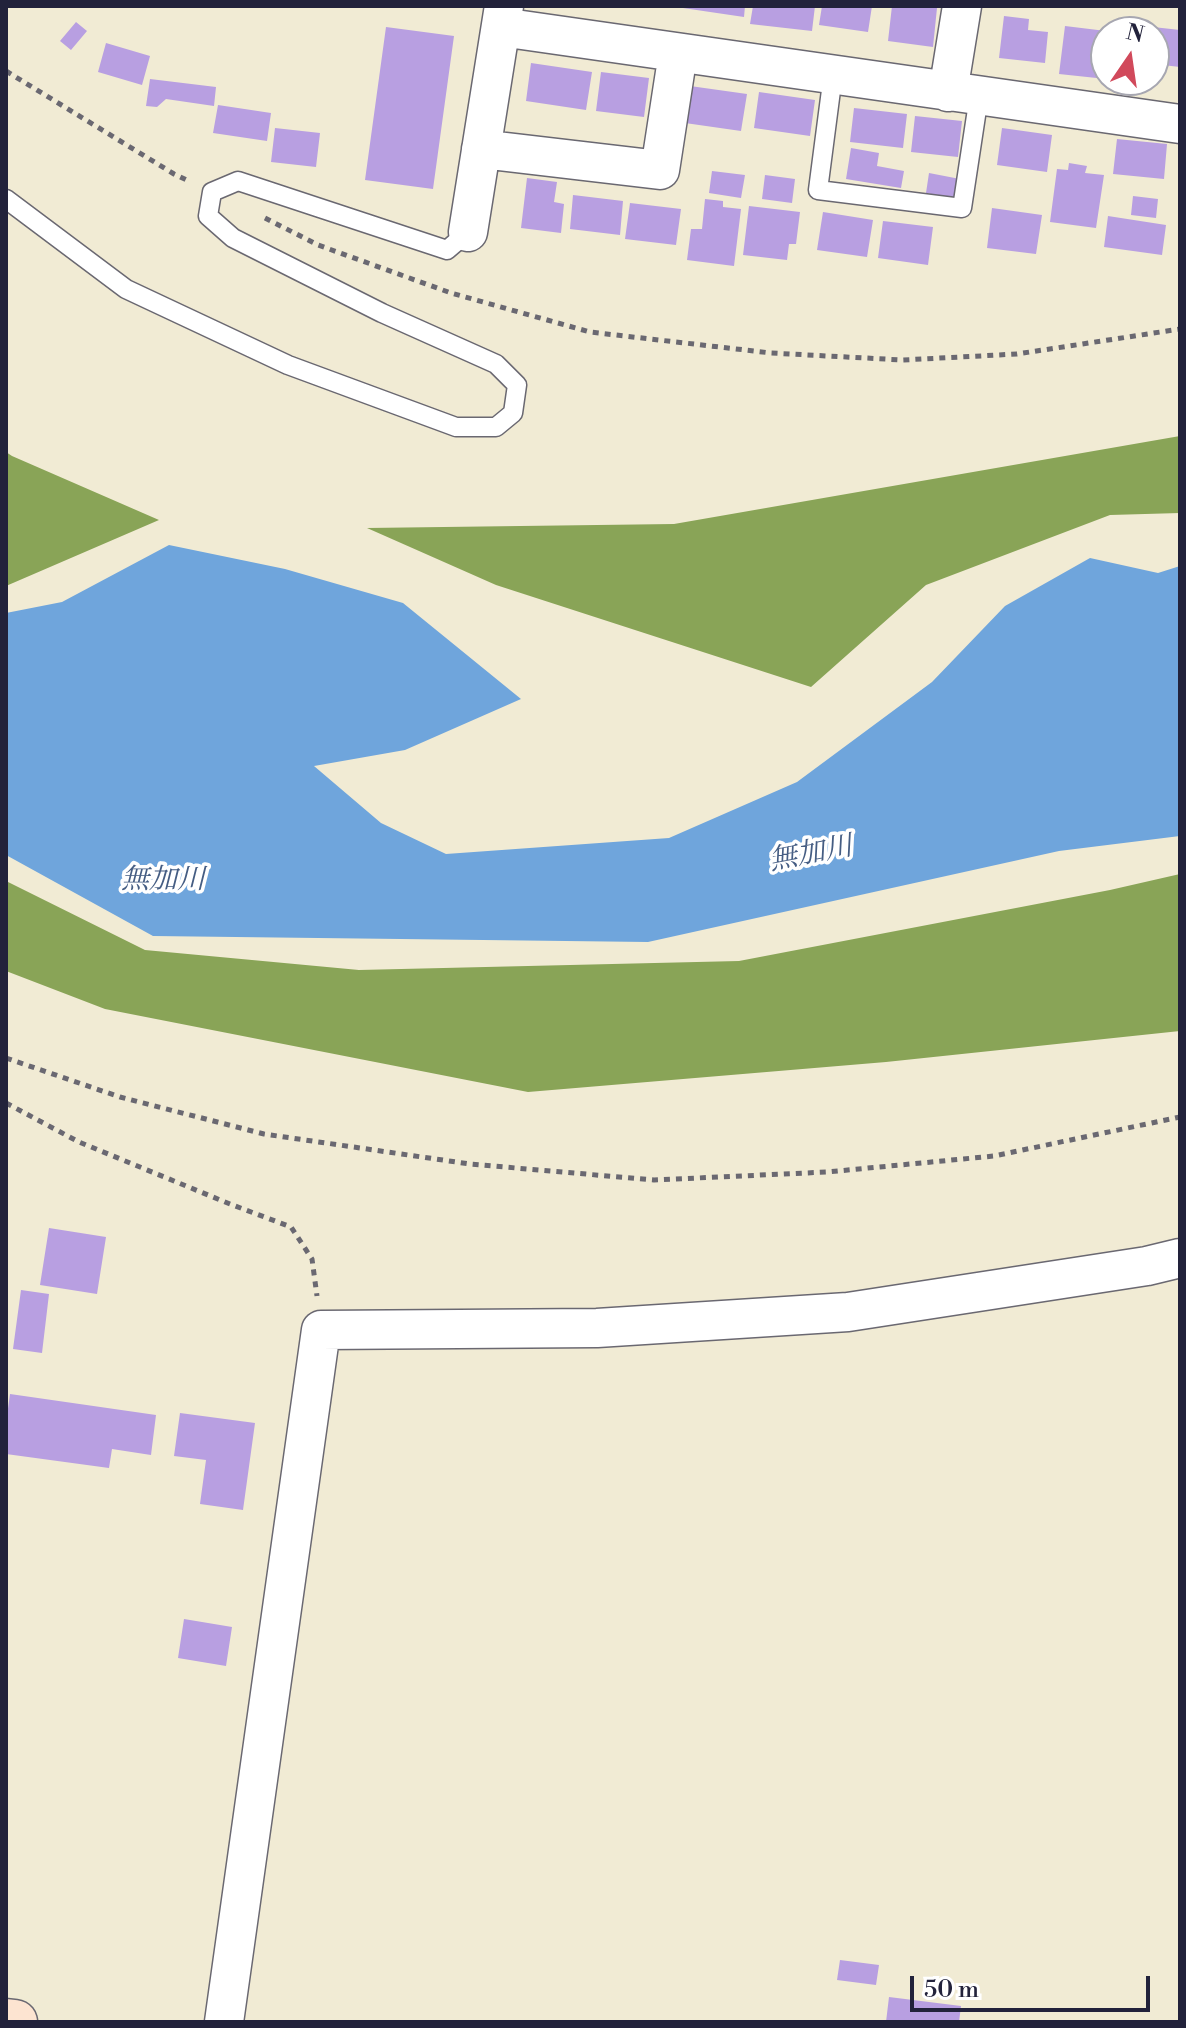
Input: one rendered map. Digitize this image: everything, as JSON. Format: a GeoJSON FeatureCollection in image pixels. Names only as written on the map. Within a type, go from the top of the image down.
{"type":"FeatureCollection","features":[{"type":"Feature","properties":{"kind":"main road"},"geometry":{"type":"LineString","coordinates":[[6,2021],[15,2022]]}},
{"type":"Feature","properties":{"kind":"street"},"geometry":{"type":"LineString","coordinates":[[962,6],[964,94]]}},
{"type":"Feature","properties":{"kind":"street"},"geometry":{"type":"LineString","coordinates":[[468,232],[503,17],[678,53],[1180,124]]}},
{"type":"Feature","properties":{"kind":"street"},"geometry":{"type":"LineString","coordinates":[[481,149],[660,170],[678,53]]}},
{"type":"Feature","properties":{"kind":"street"},"geometry":{"type":"LineString","coordinates":[[224,2022],[321,1330],[597,1328],[848,1312],[1147,1266],[1180,1258]]}},
{"type":"Feature","properties":{"kind":"lane"},"geometry":{"type":"LineString","coordinates":[[833,75],[818,190],[962,208],[964,94]]}},
{"type":"Feature","properties":{"kind":"lane"},"geometry":{"type":"LineString","coordinates":[[6,199],[126,289],[288,365],[456,427],[496,427],[513,413],[517,385],[496,364],[382,313],[233,238],[208,216],[212,192],[238,181],[447,250],[468,232]]}},
{"type":"Feature","properties":{"kind":"path"},"geometry":{"type":"LineString","coordinates":[[6,71],[174,174],[318,245],[451,293],[590,332],[771,353],[903,360],[1017,354],[1180,329]]}},
{"type":"Feature","properties":{"kind":"path"},"geometry":{"type":"LineString","coordinates":[[6,1058],[120,1097],[264,1134],[470,1164],[654,1180],[827,1172],[994,1156],[1180,1117]]}},
{"type":"Feature","properties":{"kind":"path"},"geometry":{"type":"LineString","coordinates":[[6,1103],[79,1142],[291,1227],[312,1259],[321,1330]]}},
{"type":"Feature","properties":{"kind":"green space"},"geometry":{"type":"Polygon","coordinates":[[[1180,436],[1180,513],[1110,515],[926,585],[811,687],[496,585],[367,528],[674,524],[1180,436]]]}},
{"type":"Feature","properties":{"kind":"green space"},"geometry":{"type":"Polygon","coordinates":[[[6,452],[12,456],[159,520],[6,586],[6,452]]]}},
{"type":"Feature","properties":{"kind":"green space"},"geometry":{"type":"Polygon","coordinates":[[[1180,874],[1180,1031],[886,1062],[528,1092],[105,1009],[6,971],[6,881],[145,950],[359,970],[739,961],[1180,874]]]}},
{"type":"Feature","properties":{"kind":"water","name":"無加川"},"geometry":{"type":"Polygon","coordinates":[[[169,545],[285,569],[403,603],[521,699],[405,750],[314,766],[381,823],[446,854],[669,838],[797,782],[932,682],[1005,606],[1090,558],[1158,573],[1180,566],[1180,836],[1059,851],[648,942],[153,936],[6,855],[6,613],[62,602],[169,545]]]}},
{"type":"Feature","properties":{"kind":"building"},"geometry":{"type":"Polygon","coordinates":[[[683,6],[745,6],[744,17],[683,6]]]}},
{"type":"Feature","properties":{"kind":"building"},"geometry":{"type":"Polygon","coordinates":[[[753,6],[815,6],[812,31],[750,24],[753,6]]]}},
{"type":"Feature","properties":{"kind":"building"},"geometry":{"type":"Polygon","coordinates":[[[822,6],[872,6],[868,32],[819,25],[822,6]]]}},
{"type":"Feature","properties":{"kind":"building"},"geometry":{"type":"Polygon","coordinates":[[[892,6],[937,8],[933,47],[888,41],[892,6]]]}},
{"type":"Feature","properties":{"kind":"building"},"geometry":{"type":"Polygon","coordinates":[[[1004,16],[1029,19],[1028,30],[1048,32],[1045,63],[999,58],[1004,16]]]}},
{"type":"Feature","properties":{"kind":"building"},"geometry":{"type":"Polygon","coordinates":[[[76,22],[87,31],[71,50],[60,41],[76,22]]]}},
{"type":"Feature","properties":{"kind":"building"},"geometry":{"type":"Polygon","coordinates":[[[1065,26],[1090,29],[1090,77],[1059,74],[1065,26]]]}},
{"type":"Feature","properties":{"kind":"building"},"geometry":{"type":"Polygon","coordinates":[[[386,27],[454,36],[433,189],[365,180],[386,27]]]}},
{"type":"Feature","properties":{"kind":"building"},"geometry":{"type":"Polygon","coordinates":[[[1170,29],[1180,30],[1180,67],[1170,66],[1170,29]]]}},
{"type":"Feature","properties":{"kind":"building"},"geometry":{"type":"Polygon","coordinates":[[[106,43],[150,56],[142,85],[98,72],[106,43]]]}},
{"type":"Feature","properties":{"kind":"building"},"geometry":{"type":"Polygon","coordinates":[[[531,63],[592,72],[586,110],[526,101],[531,63]]]}},
{"type":"Feature","properties":{"kind":"building"},"geometry":{"type":"Polygon","coordinates":[[[601,72],[649,78],[644,117],[596,111],[601,72]]]}},
{"type":"Feature","properties":{"kind":"building"},"geometry":{"type":"Polygon","coordinates":[[[150,79],[216,87],[214,106],[166,99],[157,107],[146,106],[150,79]]]}},
{"type":"Feature","properties":{"kind":"building"},"geometry":{"type":"Polygon","coordinates":[[[690,86],[747,94],[741,131],[685,123],[690,86]]]}},
{"type":"Feature","properties":{"kind":"building"},"geometry":{"type":"Polygon","coordinates":[[[759,92],[815,100],[810,136],[754,128],[759,92]]]}},
{"type":"Feature","properties":{"kind":"building"},"geometry":{"type":"Polygon","coordinates":[[[218,105],[271,113],[267,141],[213,133],[218,105]]]}},
{"type":"Feature","properties":{"kind":"building"},"geometry":{"type":"Polygon","coordinates":[[[854,108],[907,114],[903,148],[850,142],[854,108]]]}},
{"type":"Feature","properties":{"kind":"building"},"geometry":{"type":"Polygon","coordinates":[[[915,116],[962,121],[958,157],[911,152],[915,116]]]}},
{"type":"Feature","properties":{"kind":"building"},"geometry":{"type":"Polygon","coordinates":[[[275,128],[320,133],[316,167],[271,162],[275,128]]]}},
{"type":"Feature","properties":{"kind":"building"},"geometry":{"type":"Polygon","coordinates":[[[1002,128],[1052,135],[1047,172],[997,165],[1002,128]]]}},
{"type":"Feature","properties":{"kind":"building"},"geometry":{"type":"Polygon","coordinates":[[[1117,139],[1167,144],[1164,179],[1113,174],[1117,139]]]}},
{"type":"Feature","properties":{"kind":"building"},"geometry":{"type":"Polygon","coordinates":[[[851,148],[879,153],[877,166],[904,171],[901,188],[846,179],[851,148]]]}},
{"type":"Feature","properties":{"kind":"building"},"geometry":{"type":"Polygon","coordinates":[[[1069,163],[1087,166],[1085,173],[1104,175],[1096,228],[1050,222],[1057,169],[1068,170],[1069,163]]]}},
{"type":"Feature","properties":{"kind":"building"},"geometry":{"type":"Polygon","coordinates":[[[712,171],[745,175],[741,198],[709,193],[712,171]]]}},
{"type":"Feature","properties":{"kind":"building"},"geometry":{"type":"Polygon","coordinates":[[[929,173],[960,179],[957,199],[926,193],[929,173]]]}},
{"type":"Feature","properties":{"kind":"building"},"geometry":{"type":"Polygon","coordinates":[[[765,175],[795,179],[792,203],[762,199],[765,175]]]}},
{"type":"Feature","properties":{"kind":"building"},"geometry":{"type":"Polygon","coordinates":[[[527,178],[557,182],[554,202],[564,204],[561,233],[521,228],[527,178]]]}},
{"type":"Feature","properties":{"kind":"building"},"geometry":{"type":"Polygon","coordinates":[[[573,195],[623,201],[620,235],[570,229],[573,195]]]}},
{"type":"Feature","properties":{"kind":"building"},"geometry":{"type":"Polygon","coordinates":[[[1133,196],[1158,199],[1156,218],[1131,215],[1133,196]]]}},
{"type":"Feature","properties":{"kind":"building"},"geometry":{"type":"Polygon","coordinates":[[[705,199],[723,201],[723,207],[741,209],[734,266],[687,260],[691,229],[702,229],[705,199]]]}},
{"type":"Feature","properties":{"kind":"building"},"geometry":{"type":"Polygon","coordinates":[[[630,203],[681,209],[676,245],[625,239],[630,203]]]}},
{"type":"Feature","properties":{"kind":"building"},"geometry":{"type":"Polygon","coordinates":[[[749,206],[800,212],[796,244],[789,244],[787,260],[743,255],[749,206]]]}},
{"type":"Feature","properties":{"kind":"building"},"geometry":{"type":"Polygon","coordinates":[[[992,208],[1042,215],[1036,254],[987,248],[992,208]]]}},
{"type":"Feature","properties":{"kind":"building"},"geometry":{"type":"Polygon","coordinates":[[[823,212],[873,220],[867,257],[817,250],[823,212]]]}},
{"type":"Feature","properties":{"kind":"building"},"geometry":{"type":"Polygon","coordinates":[[[1108,216],[1166,225],[1162,255],[1104,247],[1108,216]]]}},
{"type":"Feature","properties":{"kind":"building"},"geometry":{"type":"Polygon","coordinates":[[[883,221],[933,227],[928,265],[878,258],[883,221]]]}},
{"type":"Feature","properties":{"kind":"building"},"geometry":{"type":"Polygon","coordinates":[[[49,1228],[106,1237],[97,1294],[40,1285],[49,1228]]]}},
{"type":"Feature","properties":{"kind":"building"},"geometry":{"type":"Polygon","coordinates":[[[21,1290],[49,1294],[42,1353],[13,1349],[21,1290]]]}},
{"type":"Feature","properties":{"kind":"building"},"geometry":{"type":"Polygon","coordinates":[[[10,1394],[156,1415],[151,1455],[112,1449],[109,1468],[6,1454],[10,1394]]]}},
{"type":"Feature","properties":{"kind":"building"},"geometry":{"type":"Polygon","coordinates":[[[180,1413],[255,1423],[243,1510],[200,1504],[206,1460],[174,1456],[180,1413]]]}},
{"type":"Feature","properties":{"kind":"building"},"geometry":{"type":"Polygon","coordinates":[[[184,1619],[232,1627],[226,1666],[178,1658],[184,1619]]]}},
{"type":"Feature","properties":{"kind":"building"},"geometry":{"type":"Polygon","coordinates":[[[840,1960],[879,1965],[876,1985],[837,1980],[840,1960]]]}},
{"type":"Feature","properties":{"kind":"building"},"geometry":{"type":"Polygon","coordinates":[[[889,1997],[961,2006],[959,2022],[886,2022],[889,1997]]]}}]}
